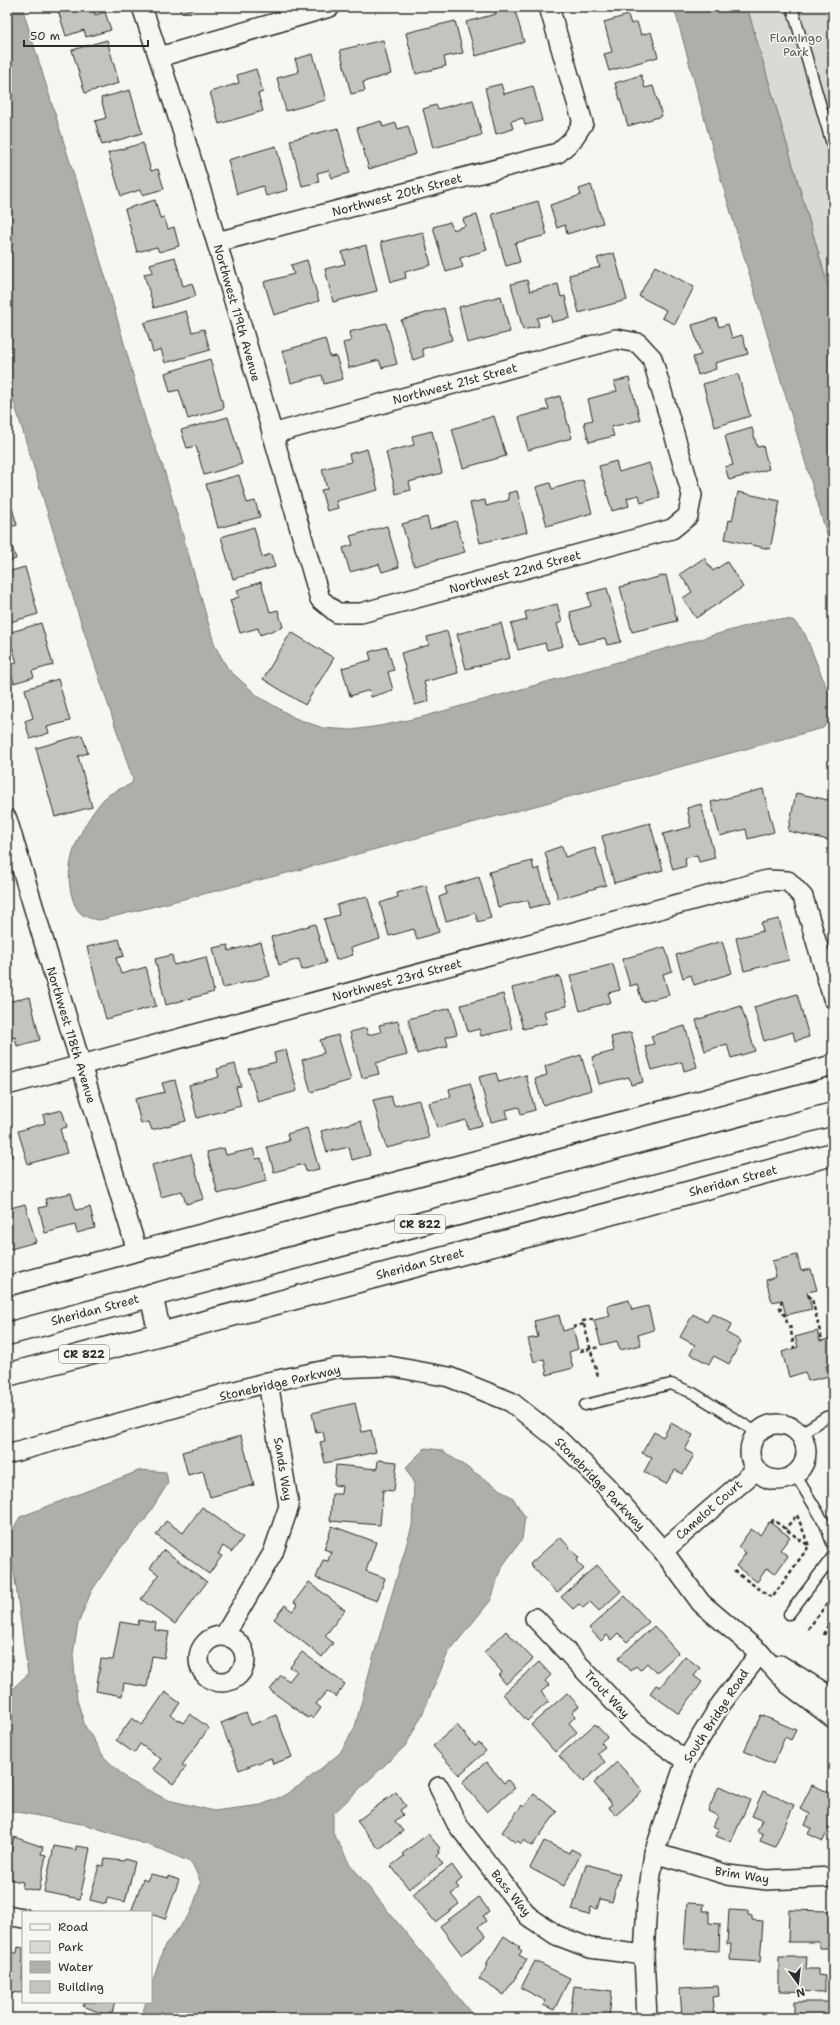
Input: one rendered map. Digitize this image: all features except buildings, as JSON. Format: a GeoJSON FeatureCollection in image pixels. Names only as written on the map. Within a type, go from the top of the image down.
{"type":"FeatureCollection","features":[{"type":"Feature","properties":{"kind":"main road","name":"Sheridan Street"},"geometry":{"type":"LineString","coordinates":[[7,1334],[833,1114]]}},
{"type":"Feature","properties":{"kind":"main road","name":"Sheridan Street"},"geometry":{"type":"LineString","coordinates":[[7,1375],[833,1154]]}},
{"type":"Feature","properties":{"kind":"main road"},"geometry":{"type":"LineString","coordinates":[[151,1295],[160,1334]]}},
{"type":"Feature","properties":{"kind":"street","name":"Northwest 119th Avenue"},"geometry":{"type":"LineString","coordinates":[[142,7],[216,242],[320,599],[337,613]]}},
{"type":"Feature","properties":{"kind":"street"},"geometry":{"type":"LineString","coordinates":[[159,57],[330,7]]}},
{"type":"Feature","properties":{"kind":"street","name":"Northwest 20th Street"},"geometry":{"type":"LineString","coordinates":[[216,242],[558,153],[572,140],[583,123],[549,7]]}},
{"type":"Feature","properties":{"kind":"street","name":"Northwest 21st Street"},"geometry":{"type":"LineString","coordinates":[[272,434],[616,339],[638,343],[652,358],[690,488],[692,495],[688,516]]}},
{"type":"Feature","properties":{"kind":"street","name":"Northwest 22nd Street"},"geometry":{"type":"LineString","coordinates":[[337,613],[361,614],[672,529],[688,516]]}},
{"type":"Feature","properties":{"kind":"street","name":"Northwest 118th Avenue"},"geometry":{"type":"LineString","coordinates":[[7,819],[137,1251]]}},
{"type":"Feature","properties":{"kind":"street","name":"Northwest 23rd Street"},"geometry":{"type":"LineString","coordinates":[[7,1085],[768,880],[788,881],[802,897],[833,998]]}},
{"type":"Feature","properties":{"kind":"street"},"geometry":{"type":"LineString","coordinates":[[7,1286],[831,1064]]}},
{"type":"Feature","properties":{"kind":"street","name":"Stonebridge Parkway"},"geometry":{"type":"LineString","coordinates":[[7,1454],[268,1382],[336,1368],[389,1366],[449,1377],[511,1402],[560,1440],[605,1485],[663,1551],[701,1603],[760,1653]]}},
{"type":"Feature","properties":{"kind":"street","name":"Sands Way"},"geometry":{"type":"LineString","coordinates":[[224,1636],[273,1553],[289,1506],[268,1382]]}},
{"type":"Feature","properties":{"kind":"street"},"geometry":{"type":"LineString","coordinates":[[781,1424],[791,1427],[800,1434],[805,1444],[806,1455],[802,1466],[795,1474],[786,1479],[774,1480],[764,1477],[756,1470],[750,1460],[750,1449],[753,1439],[758,1433],[770,1425],[781,1424]]}},
{"type":"Feature","properties":{"kind":"street","name":"Camelot Court"},"geometry":{"type":"LineString","coordinates":[[663,1551],[756,1470]]}},
{"type":"Feature","properties":{"kind":"street","name":"Trout Way"},"geometry":{"type":"LineString","coordinates":[[535,1618],[636,1725],[686,1761]]}},
{"type":"Feature","properties":{"kind":"street"},"geometry":{"type":"LineString","coordinates":[[760,1653],[833,1698]]}},
{"type":"Feature","properties":{"kind":"street"},"geometry":{"type":"LineString","coordinates":[[760,1653],[788,1684],[833,1718]]}},
{"type":"Feature","properties":{"kind":"street","name":"South Bridge Road"},"geometry":{"type":"LineString","coordinates":[[647,2018],[644,1955],[647,1903],[654,1853],[686,1761],[721,1704],[760,1653]]}},
{"type":"Feature","properties":{"kind":"street","name":"Bass Way"},"geometry":{"type":"LineString","coordinates":[[439,1787],[457,1824],[528,1916],[556,1935],[590,1948],[644,1955]]}},
{"type":"Feature","properties":{"kind":"street","name":"Brim Way"},"geometry":{"type":"LineString","coordinates":[[654,1853],[728,1875],[767,1880],[833,1877]]}},
{"type":"Feature","properties":{"kind":"street"},"geometry":{"type":"LineString","coordinates":[[7,1915],[22,1918]]}},
{"type":"Feature","properties":{"kind":"lane"},"geometry":{"type":"LineString","coordinates":[[792,7],[833,148]]}},
{"type":"Feature","properties":{"kind":"lane"},"geometry":{"type":"LineString","coordinates":[[585,1405],[671,1384],[693,1393],[758,1433]]}},
{"type":"Feature","properties":{"kind":"lane"},"geometry":{"type":"LineString","coordinates":[[800,1434],[826,1417],[833,1415]]}},
{"type":"Feature","properties":{"kind":"lane"},"geometry":{"type":"LineString","coordinates":[[795,1474],[825,1524],[833,1546]]}},
{"type":"Feature","properties":{"kind":"lane"},"geometry":{"type":"LineString","coordinates":[[789,1614],[833,1556]]}},
{"type":"Feature","properties":{"kind":"path"},"geometry":{"type":"LineString","coordinates":[[808,1295],[812,1299],[822,1340]]}},
{"type":"Feature","properties":{"kind":"path"},"geometry":{"type":"LineString","coordinates":[[782,1300],[780,1308],[789,1325],[794,1348]]}},
{"type":"Feature","properties":{"kind":"path"},"geometry":{"type":"LineString","coordinates":[[593,1319],[583,1321],[598,1377]]}},
{"type":"Feature","properties":{"kind":"path"},"geometry":{"type":"LineString","coordinates":[[573,1327],[584,1324]]}},
{"type":"Feature","properties":{"kind":"path"},"geometry":{"type":"LineString","coordinates":[[580,1352],[600,1347]]}},
{"type":"Feature","properties":{"kind":"path"},"geometry":{"type":"LineString","coordinates":[[785,1529],[797,1516],[809,1546]]}},
{"type":"Feature","properties":{"kind":"path"},"geometry":{"type":"LineString","coordinates":[[771,1522],[773,1520],[809,1546]]}},
{"type":"Feature","properties":{"kind":"path"},"geometry":{"type":"LineString","coordinates":[[734,1571],[772,1598],[809,1546]]}},
{"type":"Feature","properties":{"kind":"path"},"geometry":{"type":"LineString","coordinates":[[808,1629],[833,1596]]}},
{"type":"Feature","properties":{"kind":"path"},"geometry":{"type":"LineString","coordinates":[[824,1635],[833,1613]]}},
{"type":"Feature","properties":{"kind":"green space","name":"Flamingo Park"},"geometry":{"type":"Polygon","coordinates":[[[747,7],[833,7],[833,303],[747,7]]]}},
{"type":"Feature","properties":{"kind":"water"},"geometry":{"type":"Polygon","coordinates":[[[7,7],[22,7],[107,282],[146,422],[164,470],[215,646],[228,669],[259,697],[295,718],[323,728],[351,730],[380,726],[422,717],[771,619],[793,620],[805,634],[833,704],[828,722],[823,728],[291,872],[100,920],[83,915],[75,905],[70,887],[69,874],[75,848],[86,823],[102,801],[112,793],[131,784],[133,780],[78,613],[7,379],[7,7]]]}},
{"type":"Feature","properties":{"kind":"water"},"geometry":{"type":"Polygon","coordinates":[[[674,7],[747,7],[833,303],[833,555],[720,176],[674,7]]]}},
{"type":"Feature","properties":{"kind":"water"},"geometry":{"type":"Polygon","coordinates":[[[425,1448],[441,1450],[513,1498],[525,1517],[522,1539],[501,1568],[491,1600],[448,1653],[422,1715],[406,1745],[333,1814],[333,1832],[349,1863],[475,2018],[141,2018],[146,2003],[152,2003],[152,1984],[164,1947],[191,1912],[201,1883],[192,1863],[163,1850],[87,1825],[7,1810],[7,1692],[28,1674],[14,1572],[7,1539],[20,1517],[141,1470],[166,1472],[168,1483],[145,1520],[118,1551],[91,1592],[78,1624],[73,1654],[77,1700],[85,1726],[104,1757],[128,1780],[168,1800],[214,1811],[261,1805],[283,1796],[302,1784],[340,1753],[355,1727],[373,1658],[412,1526],[414,1484],[406,1467],[425,1448]]]}}]}
